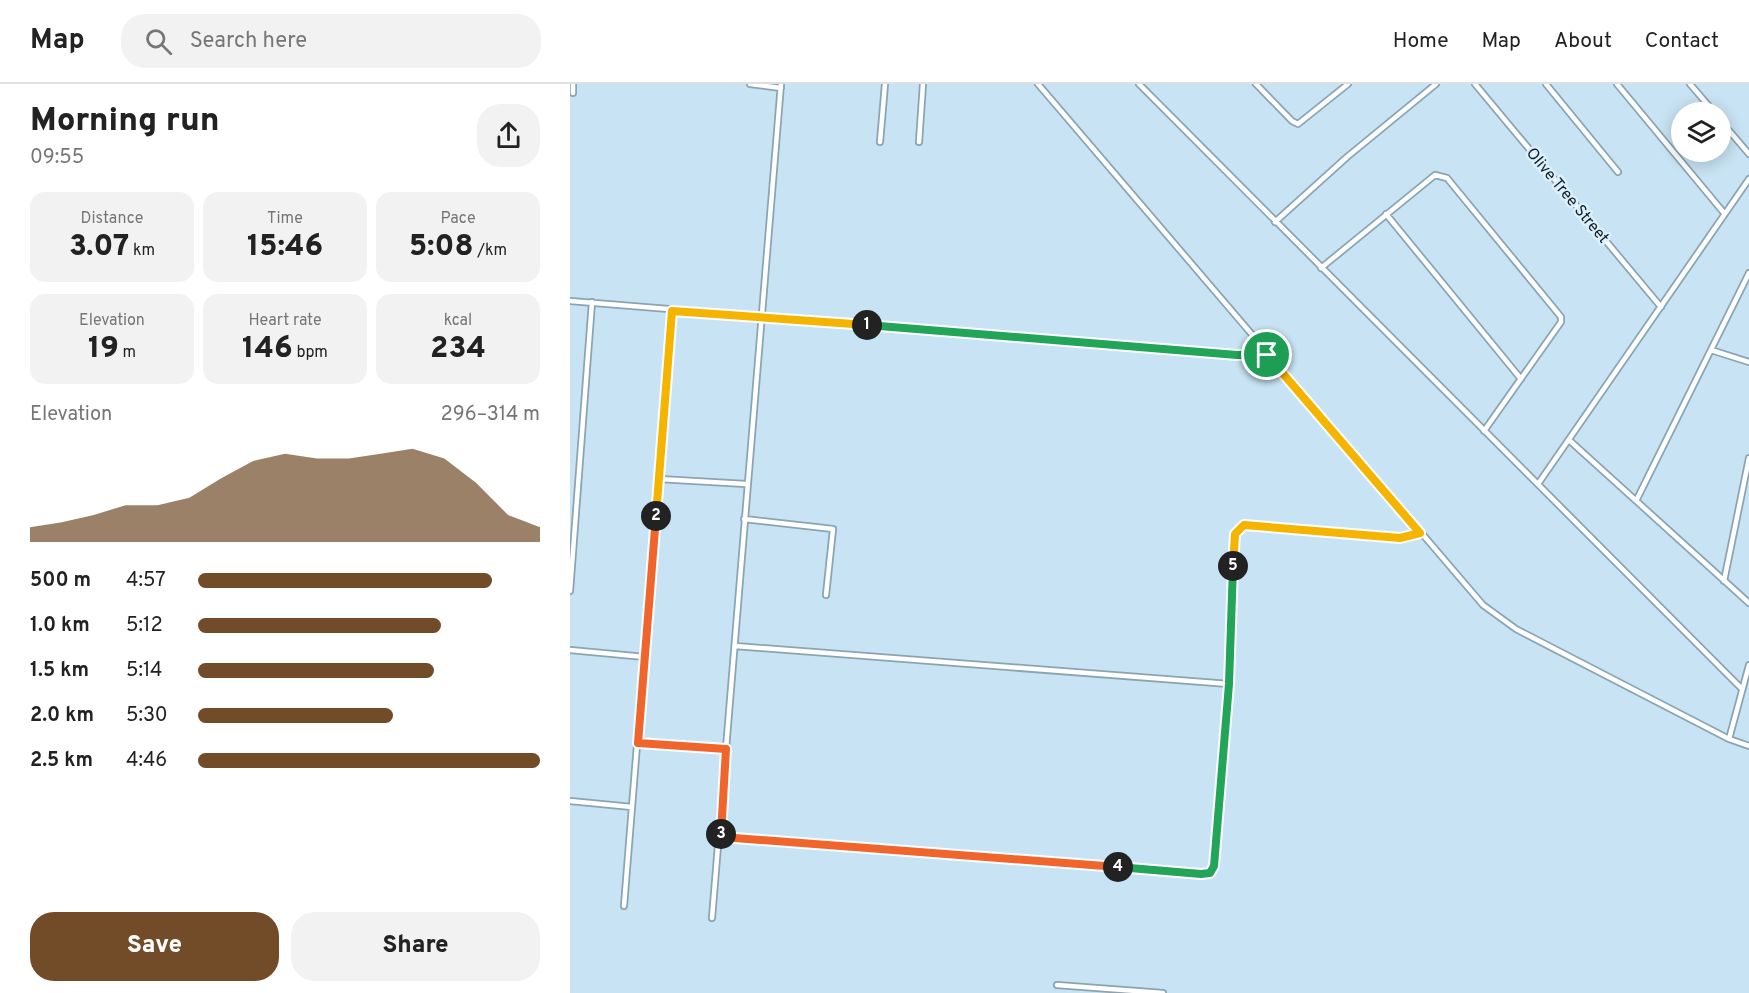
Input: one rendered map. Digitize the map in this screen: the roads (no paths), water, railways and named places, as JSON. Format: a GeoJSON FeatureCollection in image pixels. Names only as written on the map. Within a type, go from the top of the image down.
{"type":"FeatureCollection","features":[{"type":"Feature","properties":{"kind":"street"},"geometry":{"type":"LineString","coordinates":[[573,84],[573,93]]}},
{"type":"Feature","properties":{"kind":"street"},"geometry":{"type":"LineString","coordinates":[[712,918],[721,837],[746,484],[781,86],[750,84]]}},
{"type":"Feature","properties":{"kind":"street"},"geometry":{"type":"LineString","coordinates":[[880,142],[885,84]]}},
{"type":"Feature","properties":{"kind":"street"},"geometry":{"type":"LineString","coordinates":[[919,142],[924,84]]}},
{"type":"Feature","properties":{"kind":"street"},"geometry":{"type":"LineString","coordinates":[[1038,84],[1470,593],[1497,617],[1562,654],[1729,739],[1749,746]]}},
{"type":"Feature","properties":{"kind":"street"},"geometry":{"type":"LineString","coordinates":[[1139,84],[1742,689]]}},
{"type":"Feature","properties":{"kind":"street"},"geometry":{"type":"LineString","coordinates":[[1256,84],[1292,121],[1298,124],[1348,84]]}},
{"type":"Feature","properties":{"kind":"street"},"geometry":{"type":"LineString","coordinates":[[1275,222],[1436,84]]}},
{"type":"Feature","properties":{"kind":"street","name":"Olive Tree Street"},"geometry":{"type":"LineString","coordinates":[[1475,84],[1661,307]]}},
{"type":"Feature","properties":{"kind":"street"},"geometry":{"type":"LineString","coordinates":[[1546,84],[1618,172]]}},
{"type":"Feature","properties":{"kind":"street"},"geometry":{"type":"LineString","coordinates":[[1617,84],[1724,213]]}},
{"type":"Feature","properties":{"kind":"street"},"geometry":{"type":"LineString","coordinates":[[1690,84],[1705,102]]}},
{"type":"Feature","properties":{"kind":"street"},"geometry":{"type":"LineString","coordinates":[[1731,133],[1749,154]]}},
{"type":"Feature","properties":{"kind":"street"},"geometry":{"type":"LineString","coordinates":[[1320,268],[1434,175],[1447,178],[1561,317],[1561,322],[1484,431]]}},
{"type":"Feature","properties":{"kind":"street"},"geometry":{"type":"LineString","coordinates":[[1538,484],[1749,179]]}},
{"type":"Feature","properties":{"kind":"street"},"geometry":{"type":"LineString","coordinates":[[1386,214],[1521,379]]}},
{"type":"Feature","properties":{"kind":"street"},"geometry":{"type":"LineString","coordinates":[[1637,499],[1749,273]]}},
{"type":"Feature","properties":{"kind":"street"},"geometry":{"type":"LineString","coordinates":[[570,301],[1237,355],[1267,355]]}},
{"type":"Feature","properties":{"kind":"street"},"geometry":{"type":"LineString","coordinates":[[570,591],[592,302]]}},
{"type":"Feature","properties":{"kind":"street"},"geometry":{"type":"LineString","coordinates":[[624,906],[672,311]]}},
{"type":"Feature","properties":{"kind":"street"},"geometry":{"type":"LineString","coordinates":[[1711,350],[1749,362]]}},
{"type":"Feature","properties":{"kind":"street"},"geometry":{"type":"LineString","coordinates":[[1569,440],[1637,499],[1749,603]]}},
{"type":"Feature","properties":{"kind":"street"},"geometry":{"type":"LineString","coordinates":[[1724,581],[1749,458]]}},
{"type":"Feature","properties":{"kind":"street"},"geometry":{"type":"LineString","coordinates":[[658,479],[746,484]]}},
{"type":"Feature","properties":{"kind":"street"},"geometry":{"type":"LineString","coordinates":[[744,519],[831,526],[834,532],[826,595]]}},
{"type":"Feature","properties":{"kind":"street"},"geometry":{"type":"LineString","coordinates":[[721,837],[1207,874],[1214,866],[1229,684],[1235,534],[1244,525],[1400,538],[1420,533]]}},
{"type":"Feature","properties":{"kind":"street"},"geometry":{"type":"LineString","coordinates":[[735,646],[1229,684]]}},
{"type":"Feature","properties":{"kind":"street"},"geometry":{"type":"LineString","coordinates":[[570,650],[645,657]]}},
{"type":"Feature","properties":{"kind":"street"},"geometry":{"type":"LineString","coordinates":[[1729,739],[1749,665]]}},
{"type":"Feature","properties":{"kind":"street"},"geometry":{"type":"LineString","coordinates":[[638,743],[726,749]]}},
{"type":"Feature","properties":{"kind":"street"},"geometry":{"type":"LineString","coordinates":[[570,801],[632,807]]}},
{"type":"Feature","properties":{"kind":"street"},"geometry":{"type":"LineString","coordinates":[[1057,985],[1163,993]]}}]}
